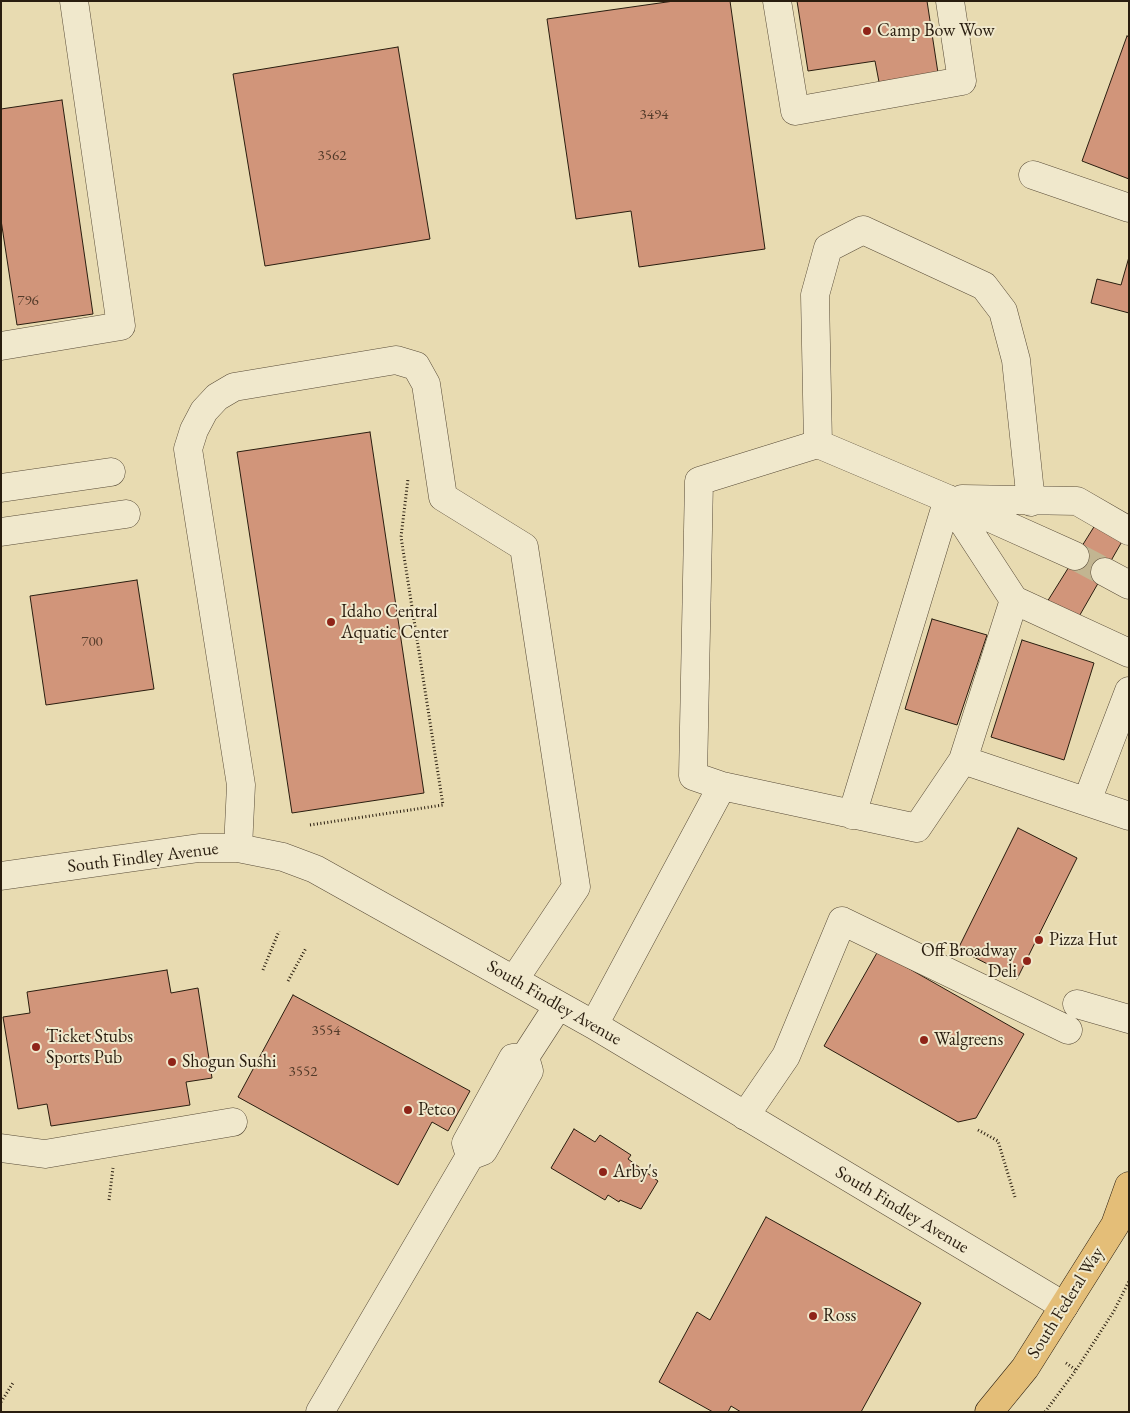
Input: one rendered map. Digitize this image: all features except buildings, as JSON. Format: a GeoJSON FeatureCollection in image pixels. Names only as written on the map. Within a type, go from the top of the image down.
{"type":"FeatureCollection","features":[{"type":"Feature","properties":{"kind":"main road","name":"South Federal Way"},"geometry":{"type":"LineString","coordinates":[[989,1412],[1025,1368],[1115,1225],[1129,1186]]}},
{"type":"Feature","properties":{"kind":"street"},"geometry":{"type":"LineString","coordinates":[[1,346],[121,326],[74,1]]}},
{"type":"Feature","properties":{"kind":"street"},"geometry":{"type":"LineString","coordinates":[[777,1],[795,112],[962,81],[950,1]]}},
{"type":"Feature","properties":{"kind":"street"},"geometry":{"type":"LineString","coordinates":[[1033,175],[1129,208]]}},
{"type":"Feature","properties":{"kind":"street"},"geometry":{"type":"LineString","coordinates":[[818,444],[815,295],[828,248],[864,230],[984,286],[1003,311],[1016,360],[1031,502]]}},
{"type":"Feature","properties":{"kind":"street"},"geometry":{"type":"LineString","coordinates":[[238,848],[241,785],[188,449],[194,430],[204,411],[217,396],[234,387],[396,360],[416,366],[426,384],[443,497],[524,547],[576,887],[514,980]]}},
{"type":"Feature","properties":{"kind":"street"},"geometry":{"type":"LineString","coordinates":[[1014,600],[963,760],[917,828],[722,786],[693,776],[699,481],[818,444],[948,499],[1075,556]]}},
{"type":"Feature","properties":{"kind":"street"},"geometry":{"type":"LineString","coordinates":[[1,488],[111,472]]}},
{"type":"Feature","properties":{"kind":"street"},"geometry":{"type":"LineString","coordinates":[[948,499],[1031,502],[1077,501],[1129,531]]}},
{"type":"Feature","properties":{"kind":"street"},"geometry":{"type":"LineString","coordinates":[[948,499],[1014,600],[1129,653]]}},
{"type":"Feature","properties":{"kind":"street"},"geometry":{"type":"LineString","coordinates":[[852,815],[948,499]]}},
{"type":"Feature","properties":{"kind":"street"},"geometry":{"type":"LineString","coordinates":[[1,532],[126,514]]}},
{"type":"Feature","properties":{"kind":"street"},"geometry":{"type":"LineString","coordinates":[[1104,572],[1129,585]]}},
{"type":"Feature","properties":{"kind":"street"},"geometry":{"type":"LineString","coordinates":[[1087,802],[1120,743],[1128,698]]}},
{"type":"Feature","properties":{"kind":"street"},"geometry":{"type":"LineString","coordinates":[[963,760],[1129,816]]}},
{"type":"Feature","properties":{"kind":"street"},"geometry":{"type":"LineString","coordinates":[[594,1025],[722,786]]}},
{"type":"Feature","properties":{"kind":"street","name":"South Findley Avenue"},"geometry":{"type":"LineString","coordinates":[[1,876],[200,848],[238,848],[283,857],[315,868],[594,1025],[1064,1306]]}},
{"type":"Feature","properties":{"kind":"street"},"geometry":{"type":"LineString","coordinates":[[745,1116],[786,1056],[842,921],[1068,1030]]}},
{"type":"Feature","properties":{"kind":"street"},"geometry":{"type":"LineString","coordinates":[[1077,1004],[1129,1019]]}},
{"type":"Feature","properties":{"kind":"street"},"geometry":{"type":"LineString","coordinates":[[320,1412],[470,1156],[466,1143],[513,1058],[525,1057],[558,1006]]}},
{"type":"Feature","properties":{"kind":"street"},"geometry":{"type":"LineString","coordinates":[[1,1148],[45,1154],[233,1122]]}},
{"type":"Feature","properties":{"kind":"path"},"geometry":{"type":"LineString","coordinates":[[310,825],[443,805],[401,537],[408,479]]}},
{"type":"Feature","properties":{"kind":"path"},"geometry":{"type":"LineString","coordinates":[[263,970],[279,931]]}},
{"type":"Feature","properties":{"kind":"path"},"geometry":{"type":"LineString","coordinates":[[288,981],[306,948]]}},
{"type":"Feature","properties":{"kind":"path"},"geometry":{"type":"LineString","coordinates":[[978,1130],[998,1140],[1015,1197]]}},
{"type":"Feature","properties":{"kind":"path"},"geometry":{"type":"LineString","coordinates":[[110,1200],[115,1159]]}},
{"type":"Feature","properties":{"kind":"path"},"geometry":{"type":"LineString","coordinates":[[1045,1412],[1076,1370],[1114,1311],[1129,1281]]}},
{"type":"Feature","properties":{"kind":"path"},"geometry":{"type":"LineString","coordinates":[[1066,1363],[1076,1370]]}},
{"type":"Feature","properties":{"kind":"path"},"geometry":{"type":"LineString","coordinates":[[1,1402],[13,1383]]}},
{"type":"Feature","properties":{"kind":"tunnel"},"geometry":{"type":"LineString","coordinates":[[1075,556],[1105,572]]}},
{"type":"Feature","properties":{"kind":"place","name":"Camp Bow Wow"},"geometry":{"type":"Point","coordinates":[867,31]}},
{"type":"Feature","properties":{"kind":"place","name":"Idaho Central Aquatic Center"},"geometry":{"type":"Point","coordinates":[331,622]}},
{"type":"Feature","properties":{"kind":"place","name":"Pizza Hut"},"geometry":{"type":"Point","coordinates":[1039,940]}},
{"type":"Feature","properties":{"kind":"place","name":"Off Broadway Deli"},"geometry":{"type":"Point","coordinates":[1027,961]}},
{"type":"Feature","properties":{"kind":"place","name":"Walgreens"},"geometry":{"type":"Point","coordinates":[924,1040]}},
{"type":"Feature","properties":{"kind":"place","name":"Ticket Stubs Sports Pub"},"geometry":{"type":"Point","coordinates":[36,1047]}},
{"type":"Feature","properties":{"kind":"place","name":"Shogun Sushi"},"geometry":{"type":"Point","coordinates":[172,1062]}},
{"type":"Feature","properties":{"kind":"place","name":"Petco"},"geometry":{"type":"Point","coordinates":[408,1110]}},
{"type":"Feature","properties":{"kind":"place","name":"Arby's"},"geometry":{"type":"Point","coordinates":[603,1172]}},
{"type":"Feature","properties":{"kind":"place","name":"Ross"},"geometry":{"type":"Point","coordinates":[813,1316]}}]}
